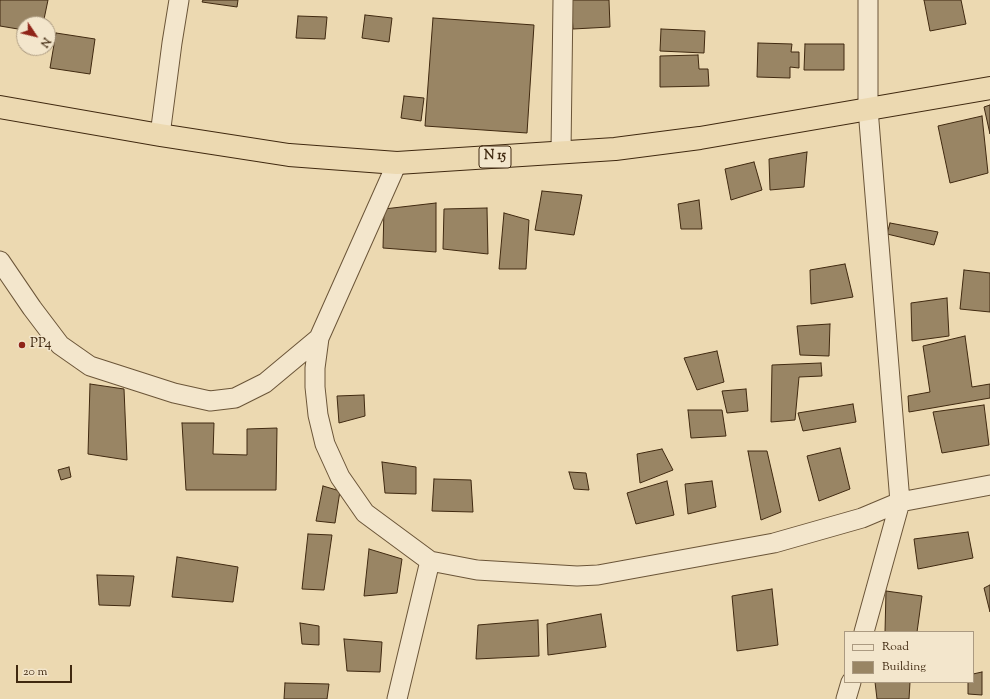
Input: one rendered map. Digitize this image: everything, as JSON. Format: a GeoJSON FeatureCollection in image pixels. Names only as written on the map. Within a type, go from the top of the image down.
{"type":"FeatureCollection","features":[{"type":"Feature","properties":{"kind":"highway","name":"N 15"},"geometry":{"type":"LineString","coordinates":[[0,107],[160,135],[289,155],[397,163],[561,151],[615,149],[700,138],[990,88]]}},
{"type":"Feature","properties":{"kind":"street"},"geometry":{"type":"LineString","coordinates":[[160,135],[172,43],[180,0]]}},
{"type":"Feature","properties":{"kind":"street"},"geometry":{"type":"LineString","coordinates":[[561,151],[563,0]]}},
{"type":"Feature","properties":{"kind":"street"},"geometry":{"type":"LineString","coordinates":[[864,631],[900,502],[868,109],[868,0]]}},
{"type":"Feature","properties":{"kind":"street"},"geometry":{"type":"LineString","coordinates":[[397,163],[319,338],[315,368],[318,416],[325,444],[340,477],[365,514],[430,561],[477,570],[577,576],[598,575],[774,543],[862,518],[900,502],[990,486]]}},
{"type":"Feature","properties":{"kind":"street"},"geometry":{"type":"LineString","coordinates":[[0,261],[32,308],[60,345],[90,366],[174,393],[210,401],[235,398],[265,383],[319,338]]}},
{"type":"Feature","properties":{"kind":"street"},"geometry":{"type":"LineString","coordinates":[[397,699],[430,561]]}},
{"type":"Feature","properties":{"kind":"street"},"geometry":{"type":"LineString","coordinates":[[846,699],[851,683]]}},
{"type":"Feature","properties":{"kind":"building"},"geometry":{"type":"Polygon","coordinates":[[[0,0],[48,0],[45,16],[16,16],[16,29],[0,26],[0,0]]]}},
{"type":"Feature","properties":{"kind":"building"},"geometry":{"type":"Polygon","coordinates":[[[203,0],[238,0],[237,7],[202,2],[203,0]]]}},
{"type":"Feature","properties":{"kind":"building"},"geometry":{"type":"Polygon","coordinates":[[[571,0],[609,0],[610,27],[573,29],[571,0]]]}},
{"type":"Feature","properties":{"kind":"building"},"geometry":{"type":"Polygon","coordinates":[[[924,0],[961,0],[966,24],[930,31],[924,0]]]}},
{"type":"Feature","properties":{"kind":"building"},"geometry":{"type":"Polygon","coordinates":[[[365,15],[392,18],[389,42],[362,38],[365,15]]]}},
{"type":"Feature","properties":{"kind":"building"},"geometry":{"type":"Polygon","coordinates":[[[298,16],[327,17],[325,39],[296,38],[298,16]]]}},
{"type":"Feature","properties":{"kind":"building"},"geometry":{"type":"Polygon","coordinates":[[[433,18],[534,25],[527,133],[425,126],[433,18]]]}},
{"type":"Feature","properties":{"kind":"building"},"geometry":{"type":"Polygon","coordinates":[[[661,29],[705,31],[704,53],[660,51],[661,29]]]}},
{"type":"Feature","properties":{"kind":"building"},"geometry":{"type":"Polygon","coordinates":[[[56,33],[95,39],[90,74],[50,68],[52,56],[56,56],[56,33]]]}},
{"type":"Feature","properties":{"kind":"building"},"geometry":{"type":"Polygon","coordinates":[[[758,43],[792,44],[791,52],[799,52],[799,68],[790,67],[790,78],[757,77],[758,43]]]}},
{"type":"Feature","properties":{"kind":"building"},"geometry":{"type":"Polygon","coordinates":[[[805,44],[844,44],[844,70],[804,70],[805,44]]]}},
{"type":"Feature","properties":{"kind":"building"},"geometry":{"type":"Polygon","coordinates":[[[698,55],[699,69],[708,69],[709,86],[660,87],[660,56],[698,55]]]}},
{"type":"Feature","properties":{"kind":"building"},"geometry":{"type":"Polygon","coordinates":[[[404,96],[424,98],[421,121],[401,118],[404,96]]]}},
{"type":"Feature","properties":{"kind":"building"},"geometry":{"type":"Polygon","coordinates":[[[990,105],[990,134],[984,107],[990,105]]]}},
{"type":"Feature","properties":{"kind":"building"},"geometry":{"type":"Polygon","coordinates":[[[982,116],[988,173],[950,183],[938,126],[982,116]]]}},
{"type":"Feature","properties":{"kind":"building"},"geometry":{"type":"Polygon","coordinates":[[[807,152],[804,187],[770,190],[769,159],[807,152]]]}},
{"type":"Feature","properties":{"kind":"building"},"geometry":{"type":"Polygon","coordinates":[[[754,162],[762,190],[731,200],[725,169],[754,162]]]}},
{"type":"Feature","properties":{"kind":"building"},"geometry":{"type":"Polygon","coordinates":[[[542,191],[582,195],[574,235],[535,230],[542,191]]]}},
{"type":"Feature","properties":{"kind":"building"},"geometry":{"type":"Polygon","coordinates":[[[699,200],[702,229],[681,229],[678,204],[699,200]]]}},
{"type":"Feature","properties":{"kind":"building"},"geometry":{"type":"Polygon","coordinates":[[[436,203],[436,252],[383,248],[384,209],[436,203]]]}},
{"type":"Feature","properties":{"kind":"building"},"geometry":{"type":"Polygon","coordinates":[[[487,208],[488,254],[443,249],[444,209],[487,208]]]}},
{"type":"Feature","properties":{"kind":"building"},"geometry":{"type":"Polygon","coordinates":[[[504,213],[529,220],[526,269],[499,269],[504,213]]]}},
{"type":"Feature","properties":{"kind":"building"},"geometry":{"type":"Polygon","coordinates":[[[890,223],[938,232],[934,245],[887,234],[890,223]]]}},
{"type":"Feature","properties":{"kind":"building"},"geometry":{"type":"Polygon","coordinates":[[[845,264],[853,297],[811,304],[810,270],[845,264]]]}},
{"type":"Feature","properties":{"kind":"building"},"geometry":{"type":"Polygon","coordinates":[[[964,270],[990,273],[990,312],[960,309],[964,270]]]}},
{"type":"Feature","properties":{"kind":"building"},"geometry":{"type":"Polygon","coordinates":[[[947,298],[949,336],[912,341],[911,303],[947,298]]]}},
{"type":"Feature","properties":{"kind":"building"},"geometry":{"type":"Polygon","coordinates":[[[830,324],[829,356],[800,355],[797,326],[830,324]]]}},
{"type":"Feature","properties":{"kind":"building"},"geometry":{"type":"Polygon","coordinates":[[[965,336],[972,387],[990,384],[990,398],[909,412],[908,396],[930,392],[923,346],[965,336]]]}},
{"type":"Feature","properties":{"kind":"building"},"geometry":{"type":"Polygon","coordinates":[[[717,351],[724,382],[697,390],[684,358],[717,351]]]}},
{"type":"Feature","properties":{"kind":"building"},"geometry":{"type":"Polygon","coordinates":[[[821,363],[822,376],[799,377],[795,420],[771,422],[772,365],[821,363]]]}},
{"type":"Feature","properties":{"kind":"building"},"geometry":{"type":"Polygon","coordinates":[[[90,384],[124,389],[127,460],[88,454],[90,384]]]}},
{"type":"Feature","properties":{"kind":"building"},"geometry":{"type":"Polygon","coordinates":[[[746,389],[748,411],[727,413],[722,391],[746,389]]]}},
{"type":"Feature","properties":{"kind":"building"},"geometry":{"type":"Polygon","coordinates":[[[364,395],[365,416],[339,423],[337,396],[364,395]]]}},
{"type":"Feature","properties":{"kind":"building"},"geometry":{"type":"Polygon","coordinates":[[[853,404],[856,422],[803,431],[798,413],[853,404]]]}},
{"type":"Feature","properties":{"kind":"building"},"geometry":{"type":"Polygon","coordinates":[[[984,405],[989,445],[942,453],[933,412],[984,405]]]}},
{"type":"Feature","properties":{"kind":"building"},"geometry":{"type":"Polygon","coordinates":[[[688,410],[722,410],[726,436],[691,438],[688,410]]]}},
{"type":"Feature","properties":{"kind":"building"},"geometry":{"type":"Polygon","coordinates":[[[182,423],[214,423],[213,454],[247,455],[247,429],[277,428],[276,490],[186,490],[182,423]]]}},
{"type":"Feature","properties":{"kind":"building"},"geometry":{"type":"Polygon","coordinates":[[[840,448],[850,489],[819,501],[807,456],[840,448]]]}},
{"type":"Feature","properties":{"kind":"building"},"geometry":{"type":"Polygon","coordinates":[[[662,449],[673,470],[640,483],[637,454],[662,449]]]}},
{"type":"Feature","properties":{"kind":"building"},"geometry":{"type":"Polygon","coordinates":[[[748,451],[767,451],[781,512],[761,520],[748,451]]]}},
{"type":"Feature","properties":{"kind":"building"},"geometry":{"type":"Polygon","coordinates":[[[382,462],[416,467],[416,494],[385,493],[382,462]]]}},
{"type":"Feature","properties":{"kind":"building"},"geometry":{"type":"Polygon","coordinates":[[[69,467],[71,477],[61,480],[58,470],[69,467]]]}},
{"type":"Feature","properties":{"kind":"building"},"geometry":{"type":"Polygon","coordinates":[[[569,472],[586,473],[589,490],[574,489],[569,472]]]}},
{"type":"Feature","properties":{"kind":"building"},"geometry":{"type":"Polygon","coordinates":[[[434,479],[471,480],[473,512],[432,511],[434,479]]]}},
{"type":"Feature","properties":{"kind":"building"},"geometry":{"type":"Polygon","coordinates":[[[667,481],[674,515],[636,524],[627,493],[667,481]]]}},
{"type":"Feature","properties":{"kind":"building"},"geometry":{"type":"Polygon","coordinates":[[[712,481],[716,507],[688,514],[685,484],[712,481]]]}},
{"type":"Feature","properties":{"kind":"building"},"geometry":{"type":"Polygon","coordinates":[[[323,486],[340,491],[335,523],[316,521],[323,486]]]}},
{"type":"Feature","properties":{"kind":"building"},"geometry":{"type":"Polygon","coordinates":[[[968,532],[973,558],[918,569],[914,539],[968,532]]]}},
{"type":"Feature","properties":{"kind":"building"},"geometry":{"type":"Polygon","coordinates":[[[308,534],[332,535],[324,590],[302,589],[308,534]]]}},
{"type":"Feature","properties":{"kind":"building"},"geometry":{"type":"Polygon","coordinates":[[[369,549],[402,559],[397,593],[364,596],[369,549]]]}},
{"type":"Feature","properties":{"kind":"building"},"geometry":{"type":"Polygon","coordinates":[[[177,557],[238,567],[233,602],[172,597],[177,557]]]}},
{"type":"Feature","properties":{"kind":"building"},"geometry":{"type":"Polygon","coordinates":[[[97,575],[134,576],[130,606],[99,605],[97,575]]]}},
{"type":"Feature","properties":{"kind":"building"},"geometry":{"type":"Polygon","coordinates":[[[990,585],[990,612],[984,588],[990,585]]]}},
{"type":"Feature","properties":{"kind":"building"},"geometry":{"type":"Polygon","coordinates":[[[772,589],[778,645],[737,651],[732,596],[772,589]]]}},
{"type":"Feature","properties":{"kind":"building"},"geometry":{"type":"Polygon","coordinates":[[[886,591],[922,596],[917,631],[885,631],[886,591]]]}},
{"type":"Feature","properties":{"kind":"building"},"geometry":{"type":"Polygon","coordinates":[[[601,614],[606,647],[548,655],[547,624],[601,614]]]}},
{"type":"Feature","properties":{"kind":"building"},"geometry":{"type":"Polygon","coordinates":[[[538,620],[539,656],[476,659],[478,625],[538,620]]]}},
{"type":"Feature","properties":{"kind":"building"},"geometry":{"type":"Polygon","coordinates":[[[300,623],[319,626],[319,645],[302,644],[300,623]]]}},
{"type":"Feature","properties":{"kind":"building"},"geometry":{"type":"Polygon","coordinates":[[[344,639],[382,642],[380,672],[347,671],[344,639]]]}},
{"type":"Feature","properties":{"kind":"building"},"geometry":{"type":"Polygon","coordinates":[[[982,672],[982,695],[968,694],[968,683],[974,683],[974,674],[982,672]]]}},
{"type":"Feature","properties":{"kind":"building"},"geometry":{"type":"Polygon","coordinates":[[[285,683],[329,684],[327,699],[284,699],[285,683]]]}},
{"type":"Feature","properties":{"kind":"building"},"geometry":{"type":"Polygon","coordinates":[[[875,683],[910,683],[909,699],[877,699],[875,683]]]}},
{"type":"Feature","properties":{"kind":"place","name":"PP4"},"geometry":{"type":"Point","coordinates":[22,345]}}]}
